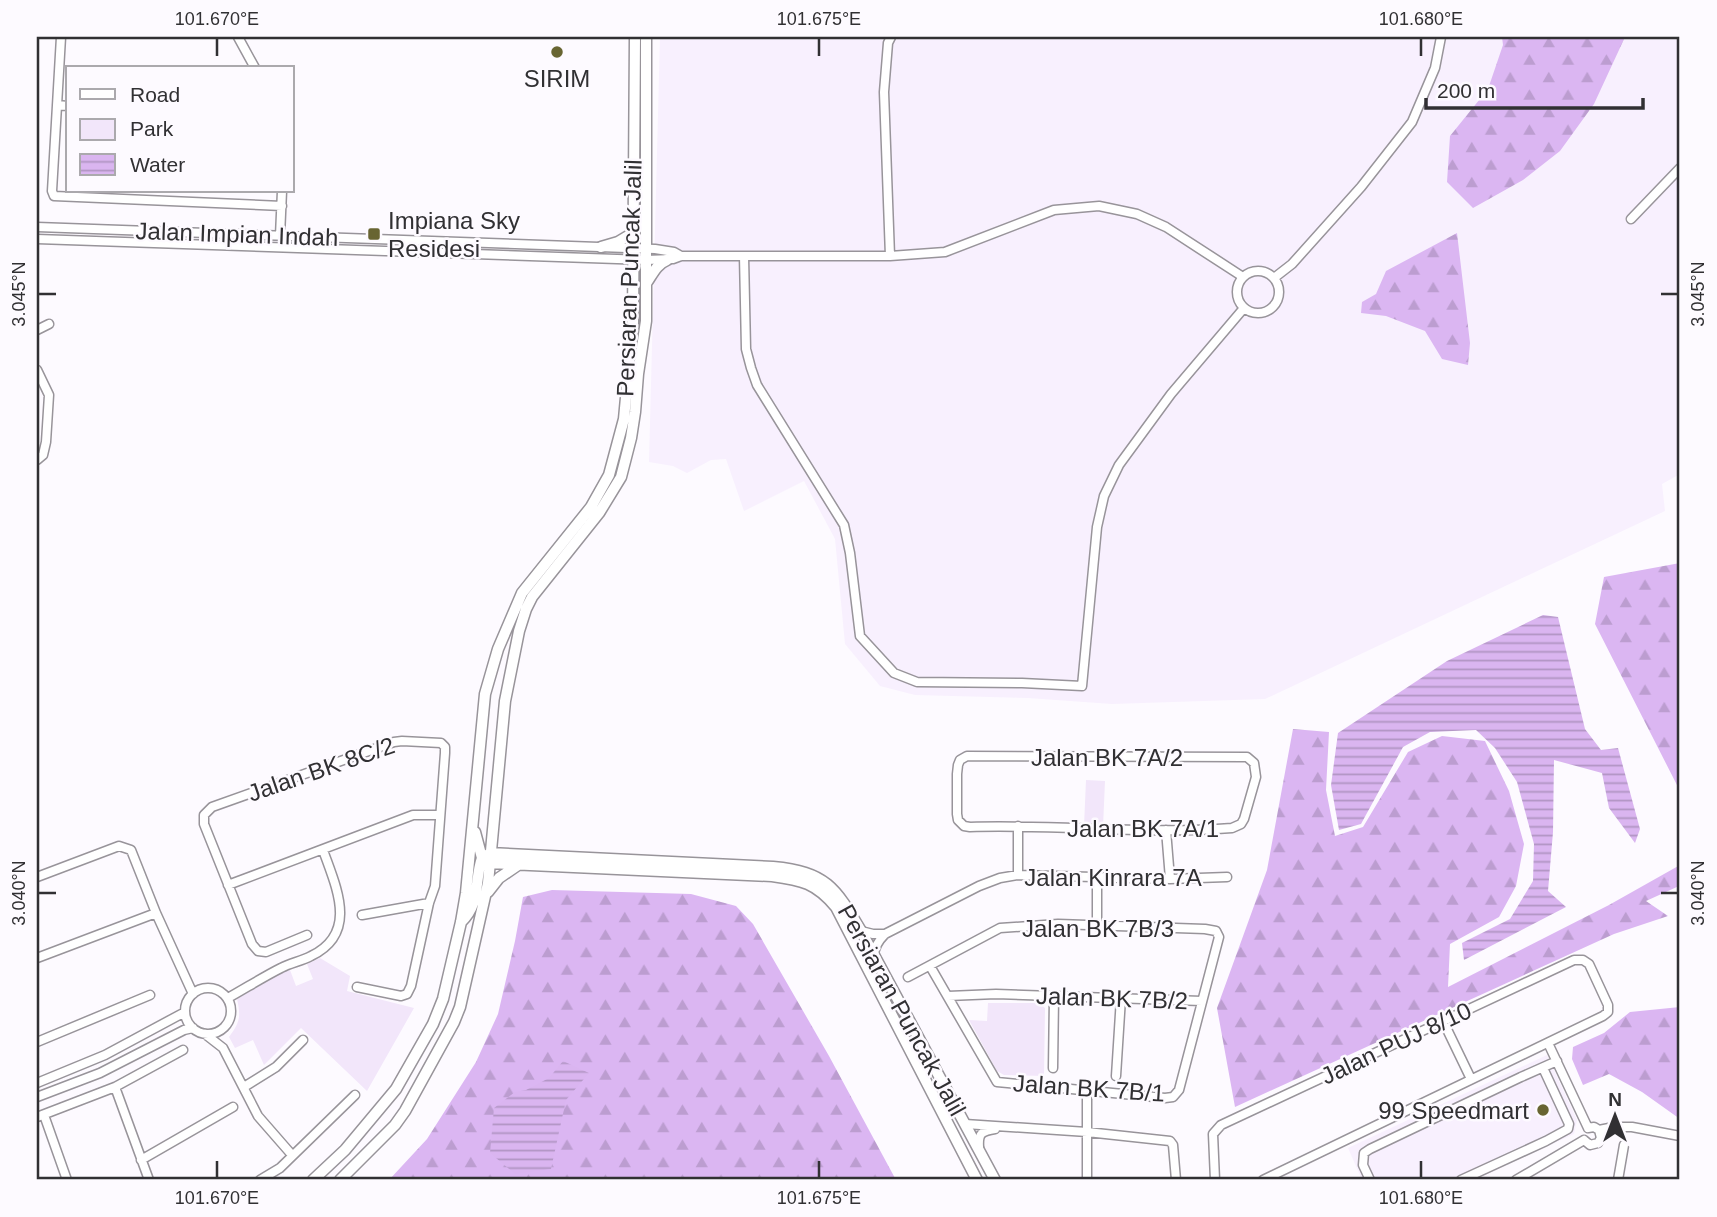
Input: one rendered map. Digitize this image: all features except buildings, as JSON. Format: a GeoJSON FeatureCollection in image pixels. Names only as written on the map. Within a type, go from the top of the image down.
{"type":"FeatureCollection","features":[{"type":"Feature","properties":{"kind":"main road","name":"Persiaran Puncak Jalil"},"geometry":{"type":"LineString","coordinates":[[487,858],[473,827],[487,683],[522,593],[591,507],[609,475],[624,419],[633,321],[635,37]]}},
{"type":"Feature","properties":{"kind":"main road","name":"Persiaran Puncak Jalil"},"geometry":{"type":"LineString","coordinates":[[487,858],[505,701],[526,609],[532,597],[599,513],[621,477],[635,412],[646,321],[646,37]]}},
{"type":"Feature","properties":{"kind":"main road"},"geometry":{"type":"LineString","coordinates":[[601,247],[618,242],[633,233]]}},
{"type":"Feature","properties":{"kind":"main road"},"geometry":{"type":"LineString","coordinates":[[646,284],[661,262],[667,260]]}},
{"type":"Feature","properties":{"kind":"main road"},"geometry":{"type":"LineString","coordinates":[[313,1180],[345,1150],[396,1089],[427,1035],[443,999],[461,922],[473,827]]}},
{"type":"Feature","properties":{"kind":"main road"},"geometry":{"type":"LineString","coordinates":[[491,836],[500,849],[509,854]]}},
{"type":"Feature","properties":{"kind":"main road","name":"Persiaran Puncak Jalil"},"geometry":{"type":"LineString","coordinates":[[487,858],[509,854],[797,869],[816,876],[843,901],[861,931],[995,1180]]}},
{"type":"Feature","properties":{"kind":"main road","name":"Persiaran Puncak Jalil"},"geometry":{"type":"LineString","coordinates":[[487,858],[519,865],[772,876],[795,879],[814,886],[836,907],[977,1180]]}},
{"type":"Feature","properties":{"kind":"main road"},"geometry":{"type":"LineString","coordinates":[[461,922],[474,903],[480,867],[487,858]]}},
{"type":"Feature","properties":{"kind":"main road"},"geometry":{"type":"LineString","coordinates":[[340,1180],[400,1118],[454,1022],[485,895],[487,858]]}},
{"type":"Feature","properties":{"kind":"main road"},"geometry":{"type":"LineString","coordinates":[[485,895],[499,878],[519,865]]}},
{"type":"Feature","properties":{"kind":"main road"},"geometry":{"type":"LineString","coordinates":[[957,1142],[957,1133],[965,1124]]}},
{"type":"Feature","properties":{"kind":"street"},"geometry":{"type":"LineString","coordinates":[[61,37],[52,191],[54,196],[282,205]]}},
{"type":"Feature","properties":{"kind":"street"},"geometry":{"type":"LineString","coordinates":[[238,37],[254,66]]}},
{"type":"Feature","properties":{"kind":"street"},"geometry":{"type":"LineString","coordinates":[[890,256],[884,92],[888,43],[891,37]]}},
{"type":"Feature","properties":{"kind":"street"},"geometry":{"type":"LineString","coordinates":[[1274,278],[1292,264],[1362,187],[1412,122],[1434,68],[1441,37]]}},
{"type":"Feature","properties":{"kind":"street"},"geometry":{"type":"LineString","coordinates":[[57,106],[66,106]]}},
{"type":"Feature","properties":{"kind":"street"},"geometry":{"type":"LineString","coordinates":[[1631,219],[1680,169]]}},
{"type":"Feature","properties":{"kind":"street"},"geometry":{"type":"LineString","coordinates":[[280,236],[282,192]]}},
{"type":"Feature","properties":{"kind":"street"},"geometry":{"type":"LineString","coordinates":[[646,254],[667,260],[681,256],[890,256],[945,252],[1054,210],[1098,206],[1137,214],[1166,227],[1243,277]]}},
{"type":"Feature","properties":{"kind":"street","name":"Jalan Impian Indah"},"geometry":{"type":"LineString","coordinates":[[37,227],[601,247],[633,254]]}},
{"type":"Feature","properties":{"kind":"street","name":"Jalan Impian Indah"},"geometry":{"type":"LineString","coordinates":[[37,239],[646,254]]}},
{"type":"Feature","properties":{"kind":"street"},"geometry":{"type":"LineString","coordinates":[[646,254],[674,251],[681,256]]}},
{"type":"Feature","properties":{"kind":"street"},"geometry":{"type":"LineString","coordinates":[[744,256],[746,349],[757,384],[844,525],[860,636],[894,673],[917,681],[1082,686],[1097,527],[1104,496],[1119,465],[1171,394],[1244,308]]}},
{"type":"Feature","properties":{"kind":"street"},"geometry":{"type":"LineString","coordinates":[[1262,271],[1274,278],[1280,290],[1276,304],[1271,309],[1257,313],[1244,308],[1237,289],[1243,277],[1262,271]]}},
{"type":"Feature","properties":{"kind":"street"},"geometry":{"type":"LineString","coordinates":[[37,330],[48,324]]}},
{"type":"Feature","properties":{"kind":"street"},"geometry":{"type":"LineString","coordinates":[[37,370],[49,395],[46,442],[43,455],[37,460]]}},
{"type":"Feature","properties":{"kind":"street","name":"Jalan BK 8C/2"},"geometry":{"type":"LineString","coordinates":[[307,935],[266,952],[258,951],[252,944],[228,885],[204,824],[204,815],[212,807],[394,742],[441,743],[445,747],[435,886],[411,986],[407,994],[401,996],[357,987]]}},
{"type":"Feature","properties":{"kind":"street","name":"Jalan BK 7A/2"},"geometry":{"type":"LineString","coordinates":[[971,827],[964,826],[958,820],[956,800],[958,765],[967,756],[1247,757]]}},
{"type":"Feature","properties":{"kind":"street","name":"Jalan BK 7A/1"},"geometry":{"type":"LineString","coordinates":[[971,827],[1166,830],[1232,828],[1241,824],[1256,776],[1254,763],[1247,757]]}},
{"type":"Feature","properties":{"kind":"street"},"geometry":{"type":"LineString","coordinates":[[228,885],[413,815],[439,815]]}},
{"type":"Feature","properties":{"kind":"street"},"geometry":{"type":"LineString","coordinates":[[1018,826],[1018,874]]}},
{"type":"Feature","properties":{"kind":"street"},"geometry":{"type":"LineString","coordinates":[[1166,830],[1170,879]]}},
{"type":"Feature","properties":{"kind":"street"},"geometry":{"type":"LineString","coordinates":[[37,877],[119,846],[131,850],[156,913],[193,993]]}},
{"type":"Feature","properties":{"kind":"street"},"geometry":{"type":"LineString","coordinates":[[228,999],[282,967],[313,956],[334,937],[340,925],[340,902],[323,850]]}},
{"type":"Feature","properties":{"kind":"street","name":"Jalan Kinrara 7A"},"geometry":{"type":"LineString","coordinates":[[886,934],[979,886],[1018,874],[1170,879],[1227,877]]}},
{"type":"Feature","properties":{"kind":"street"},"geometry":{"type":"LineString","coordinates":[[1097,877],[1097,926]]}},
{"type":"Feature","properties":{"kind":"street"},"geometry":{"type":"LineString","coordinates":[[362,915],[429,903]]}},
{"type":"Feature","properties":{"kind":"street"},"geometry":{"type":"LineString","coordinates":[[37,958],[156,913]]}},
{"type":"Feature","properties":{"kind":"street","name":"Jalan BK 7B/3"},"geometry":{"type":"LineString","coordinates":[[908,977],[1000,929],[1058,924],[1216,931]]}},
{"type":"Feature","properties":{"kind":"street"},"geometry":{"type":"LineString","coordinates":[[861,931],[886,934]]}},
{"type":"Feature","properties":{"kind":"street","name":"Jalan BK 7B/2"},"geometry":{"type":"LineString","coordinates":[[948,996],[996,994],[1202,1002],[1219,937],[1216,931]]}},
{"type":"Feature","properties":{"kind":"street"},"geometry":{"type":"LineString","coordinates":[[874,956],[878,942],[886,934]]}},
{"type":"Feature","properties":{"kind":"street","name":"Jalan PUJ 8/10"},"geometry":{"type":"LineString","coordinates":[[1215,1180],[1213,1134],[1221,1125],[1574,960],[1583,960],[1589,964],[1608,1005],[1608,1012],[1548,1043]]}},
{"type":"Feature","properties":{"kind":"street","name":"Jalan BK 7B/1"},"geometry":{"type":"LineString","coordinates":[[930,966],[997,1082],[1174,1097],[1179,1090],[1202,1002]]}},
{"type":"Feature","properties":{"kind":"street"},"geometry":{"type":"LineString","coordinates":[[205,1034],[223,1029],[231,1018],[228,999],[221,991],[212,988],[193,993],[187,1002],[185,1012],[189,1024],[223,1048],[258,1116],[292,1155]]}},
{"type":"Feature","properties":{"kind":"street"},"geometry":{"type":"LineString","coordinates":[[37,1042],[150,995]]}},
{"type":"Feature","properties":{"kind":"street"},"geometry":{"type":"LineString","coordinates":[[1053,1068],[1054,997]]}},
{"type":"Feature","properties":{"kind":"street"},"geometry":{"type":"LineString","coordinates":[[1116,1076],[1121,998]]}},
{"type":"Feature","properties":{"kind":"street"},"geometry":{"type":"LineString","coordinates":[[37,1083],[105,1055],[185,1012]]}},
{"type":"Feature","properties":{"kind":"street"},"geometry":{"type":"LineString","coordinates":[[1443,1021],[1471,1079]]}},
{"type":"Feature","properties":{"kind":"street"},"geometry":{"type":"LineString","coordinates":[[37,1097],[100,1073],[184,1030],[193,1028]]}},
{"type":"Feature","properties":{"kind":"street"},"geometry":{"type":"LineString","coordinates":[[223,1029],[223,1048]]}},
{"type":"Feature","properties":{"kind":"street"},"geometry":{"type":"LineString","coordinates":[[244,1087],[276,1067],[303,1040]]}},
{"type":"Feature","properties":{"kind":"street"},"geometry":{"type":"LineString","coordinates":[[1263,1180],[1548,1043],[1588,1128]]}},
{"type":"Feature","properties":{"kind":"street"},"geometry":{"type":"LineString","coordinates":[[68,1180],[41,1116],[114,1087],[183,1050]]}},
{"type":"Feature","properties":{"kind":"street"},"geometry":{"type":"LineString","coordinates":[[1370,1180],[1363,1165],[1364,1153],[1557,1061]]}},
{"type":"Feature","properties":{"kind":"street"},"geometry":{"type":"LineString","coordinates":[[1461,1180],[1568,1129],[1570,1124],[1543,1068]]}},
{"type":"Feature","properties":{"kind":"street"},"geometry":{"type":"LineString","coordinates":[[114,1087],[149,1180]]}},
{"type":"Feature","properties":{"kind":"street"},"geometry":{"type":"LineString","coordinates":[[1087,1091],[1087,1180]]}},
{"type":"Feature","properties":{"kind":"street"},"geometry":{"type":"LineString","coordinates":[[260,1180],[280,1168],[355,1096]]}},
{"type":"Feature","properties":{"kind":"street"},"geometry":{"type":"LineString","coordinates":[[141,1160],[233,1107]]}},
{"type":"Feature","properties":{"kind":"street"},"geometry":{"type":"LineString","coordinates":[[965,1124],[1087,1132],[1170,1142],[1173,1145],[1176,1180]]}},
{"type":"Feature","properties":{"kind":"street"},"geometry":{"type":"LineString","coordinates":[[1599,1130],[1601,1135],[1598,1143],[1590,1145],[1584,1140],[1583,1135],[1588,1128],[1594,1127],[1599,1130],[1632,1127],[1680,1136]]}},
{"type":"Feature","properties":{"kind":"street"},"geometry":{"type":"LineString","coordinates":[[980,1153],[978,1138],[986,1130],[1012,1128]]}},
{"type":"Feature","properties":{"kind":"street"},"geometry":{"type":"LineString","coordinates":[[1516,1180],[1584,1140]]}},
{"type":"Feature","properties":{"kind":"street"},"geometry":{"type":"LineString","coordinates":[[1618,1180],[1624,1145]]}},
{"type":"Feature","properties":{"kind":"shaded area"},"geometry":{"type":"Polygon","coordinates":[[[660,37],[1680,37],[1680,474],[1662,484],[1665,511],[1265,699],[1112,704],[1028,698],[915,695],[880,686],[845,644],[835,539],[804,481],[744,511],[726,459],[711,460],[687,473],[673,466],[649,462],[660,37]]]}},
{"type":"Feature","properties":{"kind":"shaded area"},"geometry":{"type":"Polygon","coordinates":[[[1547,1055],[1577,1120],[1574,1134],[1474,1180],[1362,1180],[1348,1148],[1547,1055]]]}},
{"type":"Feature","properties":{"kind":"green space"},"geometry":{"type":"Polygon","coordinates":[[[1502,37],[1625,37],[1594,104],[1560,151],[1523,180],[1473,208],[1447,182],[1450,136],[1488,89],[1503,45],[1502,37]]]}},
{"type":"Feature","properties":{"kind":"green space"},"geometry":{"type":"Polygon","coordinates":[[[1457,233],[1470,343],[1468,365],[1442,359],[1425,331],[1386,316],[1361,313],[1362,302],[1376,294],[1386,271],[1457,233]]]}},
{"type":"Feature","properties":{"kind":"green space"},"geometry":{"type":"Polygon","coordinates":[[[1680,563],[1680,791],[1595,624],[1604,577],[1680,563]]]}},
{"type":"Feature","properties":{"kind":"green space"},"geometry":{"type":"Polygon","coordinates":[[[1293,729],[1329,732],[1326,790],[1335,836],[1363,827],[1408,752],[1442,736],[1485,741],[1509,791],[1524,844],[1516,886],[1499,917],[1450,944],[1448,987],[1609,905],[1680,865],[1679,886],[1646,901],[1668,916],[1614,934],[1235,1107],[1217,1008],[1267,870],[1293,729]]]}},
{"type":"Feature","properties":{"kind":"green space"},"geometry":{"type":"Polygon","coordinates":[[[1086,780],[1105,781],[1103,827],[1084,826],[1086,780]]]}},
{"type":"Feature","properties":{"kind":"green space"},"geometry":{"type":"Polygon","coordinates":[[[552,890],[691,894],[736,906],[753,924],[896,1180],[389,1180],[427,1139],[476,1062],[498,1014],[523,897],[552,890]]]}},
{"type":"Feature","properties":{"kind":"green space"},"geometry":{"type":"Polygon","coordinates":[[[320,958],[350,976],[347,991],[414,1008],[367,1091],[301,1028],[264,1065],[253,1040],[235,1048],[229,1037],[239,1019],[237,999],[290,970],[296,986],[313,979],[307,964],[320,958]]]}},
{"type":"Feature","properties":{"kind":"green space"},"geometry":{"type":"Polygon","coordinates":[[[988,1003],[1039,1003],[1045,1008],[1044,1076],[1004,1075],[997,1071],[969,1020],[987,1021],[988,1003]]]}},
{"type":"Feature","properties":{"kind":"green space"},"geometry":{"type":"Polygon","coordinates":[[[1680,1007],[1680,1119],[1642,1092],[1609,1074],[1583,1085],[1572,1059],[1573,1047],[1604,1033],[1630,1012],[1680,1007]]]}},
{"type":"Feature","properties":{"kind":"water"},"geometry":{"type":"Polygon","coordinates":[[[1543,615],[1558,617],[1585,729],[1601,750],[1618,748],[1640,829],[1635,843],[1609,808],[1602,773],[1554,760],[1553,832],[1548,891],[1566,907],[1464,960],[1462,943],[1510,919],[1533,881],[1534,844],[1517,782],[1495,748],[1476,730],[1430,732],[1403,747],[1361,824],[1339,830],[1331,785],[1338,733],[1447,661],[1543,615]]]}},
{"type":"Feature","properties":{"kind":"water"},"geometry":{"type":"Polygon","coordinates":[[[563,1061],[589,1073],[566,1100],[551,1169],[515,1174],[490,1153],[494,1108],[515,1092],[526,1090],[549,1078],[563,1061]]]}},
{"type":"Feature","properties":{"kind":"place","name":"SIRIM"},"geometry":{"type":"Point","coordinates":[557,52]}},
{"type":"Feature","properties":{"kind":"place","name":"Impiana Sky Residesi"},"geometry":{"type":"Point","coordinates":[374,234]}},
{"type":"Feature","properties":{"kind":"place","name":"99 Speedmart"},"geometry":{"type":"Point","coordinates":[1543,1110]}}]}
